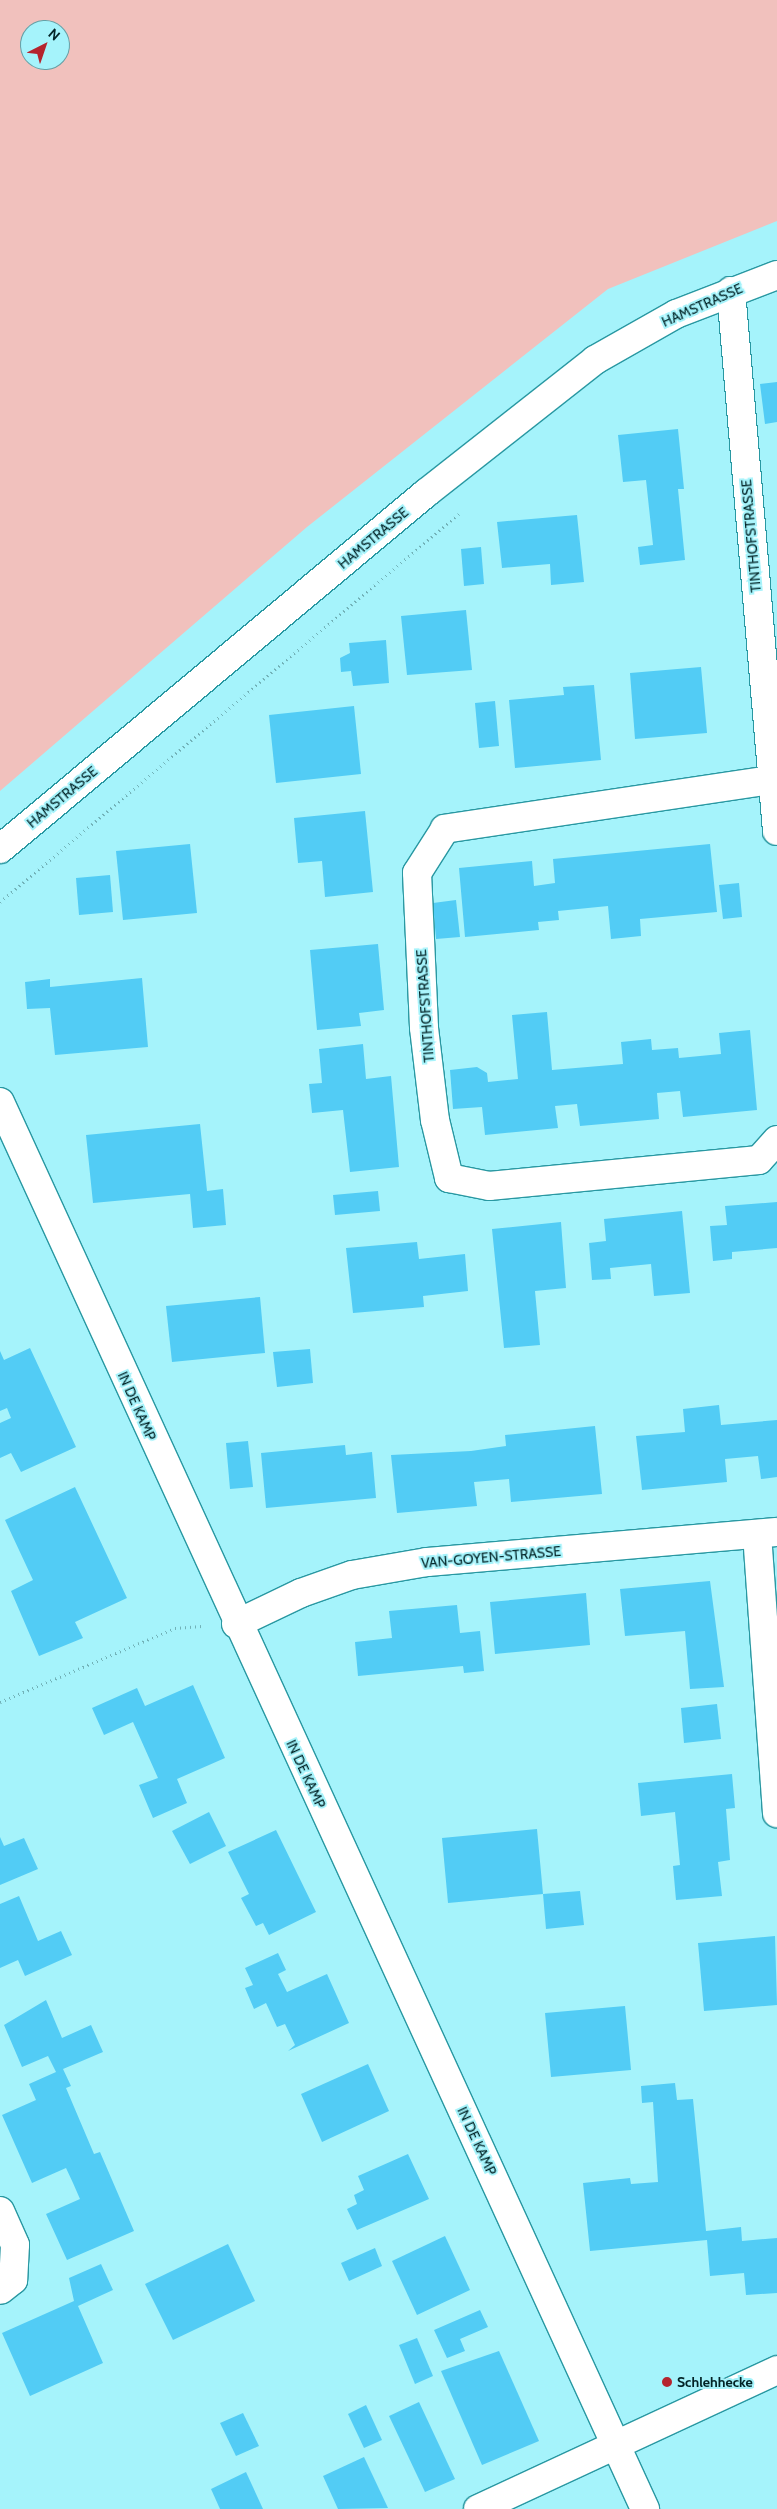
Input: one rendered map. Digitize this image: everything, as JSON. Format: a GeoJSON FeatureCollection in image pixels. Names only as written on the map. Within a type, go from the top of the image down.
{"type":"FeatureCollection","features":[{"type":"Feature","properties":{"kind":"street","name":"HAMSTRASSE"},"geometry":{"type":"LineString","coordinates":[[0,850],[426,493],[595,360],[676,314],[777,274]]}},
{"type":"Feature","properties":{"kind":"street","name":"TINTHOFSTRASSE"},"geometry":{"type":"LineString","coordinates":[[731,291],[770,780],[777,831]]}},
{"type":"Feature","properties":{"kind":"street","name":"TINTHOFSTRASSE"},"geometry":{"type":"LineString","coordinates":[[770,780],[445,829],[417,873],[424,1028],[435,1120],[449,1178],[489,1186],[759,1160],[777,1140]]}},
{"type":"Feature","properties":{"kind":"street","name":"IN DE KAMP"},"geometry":{"type":"LineString","coordinates":[[0,1102],[236,1624],[618,2444],[645,2509]]}},
{"type":"Feature","properties":{"kind":"street","name":"VAN-GOYEN-STRASSE"},"geometry":{"type":"LineString","coordinates":[[236,1624],[300,1593],[352,1575],[427,1562],[767,1533],[777,1813]]}},
{"type":"Feature","properties":{"kind":"street"},"geometry":{"type":"LineString","coordinates":[[0,2211],[15,2245],[13,2280],[0,2290]]}},
{"type":"Feature","properties":{"kind":"street"},"geometry":{"type":"LineString","coordinates":[[478,2509],[777,2370]]}},
{"type":"Feature","properties":{"kind":"path"},"geometry":{"type":"LineString","coordinates":[[0,902],[463,510]]}},
{"type":"Feature","properties":{"kind":"path"},"geometry":{"type":"LineString","coordinates":[[0,1702],[175,1628],[236,1624]]}},
{"type":"Feature","properties":{"kind":"shaded area"},"geometry":{"type":"Polygon","coordinates":[[[0,0],[777,0],[777,221],[608,289],[307,527],[0,791],[0,0]]]}},
{"type":"Feature","properties":{"kind":"building"},"geometry":{"type":"Polygon","coordinates":[[[777,382],[777,422],[765,424],[760,384],[777,382]]]}},
{"type":"Feature","properties":{"kind":"building"},"geometry":{"type":"Polygon","coordinates":[[[678,429],[684,489],[678,489],[685,560],[640,565],[638,547],[653,545],[646,480],[623,482],[618,435],[678,429]]]}},
{"type":"Feature","properties":{"kind":"building"},"geometry":{"type":"Polygon","coordinates":[[[577,515],[584,582],[551,585],[550,564],[502,568],[497,522],[577,515]]]}},
{"type":"Feature","properties":{"kind":"building"},"geometry":{"type":"Polygon","coordinates":[[[481,547],[484,584],[464,586],[461,549],[481,547]]]}},
{"type":"Feature","properties":{"kind":"building"},"geometry":{"type":"Polygon","coordinates":[[[466,610],[472,670],[407,675],[401,616],[466,610]]]}},
{"type":"Feature","properties":{"kind":"building"},"geometry":{"type":"Polygon","coordinates":[[[386,640],[389,683],[353,686],[351,671],[341,672],[340,658],[350,653],[349,643],[386,640]]]}},
{"type":"Feature","properties":{"kind":"building"},"geometry":{"type":"Polygon","coordinates":[[[701,667],[707,733],[635,739],[630,673],[701,667]]]}},
{"type":"Feature","properties":{"kind":"building"},"geometry":{"type":"Polygon","coordinates":[[[594,685],[601,760],[515,768],[509,700],[564,695],[563,687],[594,685]]]}},
{"type":"Feature","properties":{"kind":"building"},"geometry":{"type":"Polygon","coordinates":[[[495,701],[499,746],[479,748],[475,703],[495,701]]]}},
{"type":"Feature","properties":{"kind":"building"},"geometry":{"type":"Polygon","coordinates":[[[354,706],[361,774],[276,783],[269,715],[354,706]]]}},
{"type":"Feature","properties":{"kind":"building"},"geometry":{"type":"Polygon","coordinates":[[[365,811],[373,892],[325,897],[322,861],[298,863],[294,818],[365,811]]]}},
{"type":"Feature","properties":{"kind":"building"},"geometry":{"type":"Polygon","coordinates":[[[190,844],[197,913],[123,920],[116,851],[190,844]]]}},
{"type":"Feature","properties":{"kind":"building"},"geometry":{"type":"Polygon","coordinates":[[[710,844],[717,912],[640,919],[641,936],[611,939],[608,906],[558,911],[559,920],[538,922],[539,930],[465,937],[459,868],[532,861],[534,886],[555,883],[553,859],[710,844]]]}},
{"type":"Feature","properties":{"kind":"building"},"geometry":{"type":"Polygon","coordinates":[[[110,875],[113,912],[79,915],[76,878],[110,875]]]}},
{"type":"Feature","properties":{"kind":"building"},"geometry":{"type":"Polygon","coordinates":[[[739,883],[742,917],[723,919],[719,885],[739,883]]]}},
{"type":"Feature","properties":{"kind":"building"},"geometry":{"type":"Polygon","coordinates":[[[456,900],[460,937],[436,939],[433,903],[456,900]]]}},
{"type":"Feature","properties":{"kind":"building"},"geometry":{"type":"Polygon","coordinates":[[[378,944],[384,1010],[359,1013],[361,1026],[317,1030],[310,950],[378,944]]]}},
{"type":"Feature","properties":{"kind":"building"},"geometry":{"type":"Polygon","coordinates":[[[142,978],[148,1047],[55,1055],[50,1008],[27,1009],[25,982],[50,979],[50,987],[142,978]]]}},
{"type":"Feature","properties":{"kind":"building"},"geometry":{"type":"Polygon","coordinates":[[[547,1012],[552,1070],[623,1064],[621,1042],[651,1039],[652,1050],[678,1048],[679,1058],[721,1054],[719,1033],[750,1030],[757,1110],[683,1117],[680,1091],[657,1093],[659,1119],[580,1126],[577,1104],[555,1106],[558,1128],[485,1135],[482,1107],[453,1109],[450,1070],[477,1067],[487,1073],[488,1082],[518,1079],[512,1015],[547,1012]]]}},
{"type":"Feature","properties":{"kind":"building"},"geometry":{"type":"Polygon","coordinates":[[[363,1044],[366,1079],[391,1076],[399,1167],[350,1172],[343,1110],[312,1113],[309,1084],[322,1083],[319,1049],[363,1044]]]}},
{"type":"Feature","properties":{"kind":"building"},"geometry":{"type":"Polygon","coordinates":[[[200,1124],[207,1191],[223,1189],[226,1225],[193,1228],[190,1194],[93,1203],[86,1135],[200,1124]]]}},
{"type":"Feature","properties":{"kind":"building"},"geometry":{"type":"Polygon","coordinates":[[[378,1191],[380,1211],[335,1215],[333,1195],[378,1191]]]}},
{"type":"Feature","properties":{"kind":"building"},"geometry":{"type":"Polygon","coordinates":[[[777,1202],[777,1248],[732,1252],[732,1259],[713,1261],[710,1226],[727,1225],[725,1206],[777,1202]]]}},
{"type":"Feature","properties":{"kind":"building"},"geometry":{"type":"Polygon","coordinates":[[[682,1211],[690,1293],[654,1296],[651,1264],[610,1268],[611,1279],[592,1280],[589,1243],[606,1241],[604,1219],[682,1211]]]}},
{"type":"Feature","properties":{"kind":"building"},"geometry":{"type":"Polygon","coordinates":[[[561,1222],[566,1288],[535,1291],[540,1345],[504,1348],[492,1229],[561,1222]]]}},
{"type":"Feature","properties":{"kind":"building"},"geometry":{"type":"Polygon","coordinates":[[[417,1242],[419,1259],[465,1254],[468,1291],[423,1296],[424,1307],[353,1313],[346,1248],[417,1242]]]}},
{"type":"Feature","properties":{"kind":"building"},"geometry":{"type":"Polygon","coordinates":[[[260,1297],[265,1353],[172,1362],[166,1306],[260,1297]]]}},
{"type":"Feature","properties":{"kind":"building"},"geometry":{"type":"Polygon","coordinates":[[[30,1348],[76,1447],[21,1472],[11,1453],[0,1458],[0,1423],[11,1418],[7,1408],[0,1411],[0,1351],[4,1360],[30,1348]]]}},
{"type":"Feature","properties":{"kind":"building"},"geometry":{"type":"Polygon","coordinates":[[[310,1349],[313,1383],[277,1387],[273,1352],[310,1349]]]}},
{"type":"Feature","properties":{"kind":"building"},"geometry":{"type":"Polygon","coordinates":[[[719,1405],[721,1425],[777,1420],[777,1477],[761,1479],[758,1456],[725,1459],[727,1482],[642,1490],[636,1436],[685,1432],[683,1409],[719,1405]]]}},
{"type":"Feature","properties":{"kind":"building"},"geometry":{"type":"Polygon","coordinates":[[[595,1426],[602,1494],[511,1502],[509,1479],[474,1482],[477,1506],[397,1513],[391,1455],[471,1451],[506,1446],[505,1435],[595,1426]]]}},
{"type":"Feature","properties":{"kind":"building"},"geometry":{"type":"Polygon","coordinates":[[[248,1441],[253,1487],[230,1489],[226,1443],[248,1441]]]}},
{"type":"Feature","properties":{"kind":"building"},"geometry":{"type":"Polygon","coordinates":[[[345,1445],[346,1455],[372,1452],[376,1498],[266,1508],[261,1453],[345,1445]]]}},
{"type":"Feature","properties":{"kind":"building"},"geometry":{"type":"Polygon","coordinates":[[[75,1487],[127,1598],[75,1622],[83,1638],[39,1656],[11,1591],[33,1580],[5,1520],[75,1487]]]}},
{"type":"Feature","properties":{"kind":"building"},"geometry":{"type":"Polygon","coordinates":[[[710,1581],[724,1687],[690,1689],[685,1631],[625,1636],[620,1589],[710,1581]]]}},
{"type":"Feature","properties":{"kind":"building"},"geometry":{"type":"Polygon","coordinates":[[[586,1593],[590,1645],[495,1654],[490,1602],[586,1593]]]}},
{"type":"Feature","properties":{"kind":"building"},"geometry":{"type":"Polygon","coordinates":[[[457,1605],[460,1633],[480,1631],[484,1671],[464,1673],[463,1666],[358,1676],[355,1642],[392,1638],[389,1611],[457,1605]]]}},
{"type":"Feature","properties":{"kind":"building"},"geometry":{"type":"Polygon","coordinates":[[[193,1685],[225,1758],[177,1779],[187,1803],[153,1818],[139,1785],[158,1778],[133,1722],[104,1735],[92,1708],[137,1688],[145,1706],[193,1685]]]}},
{"type":"Feature","properties":{"kind":"building"},"geometry":{"type":"Polygon","coordinates":[[[717,1704],[721,1739],[684,1743],[681,1708],[717,1704]]]}},
{"type":"Feature","properties":{"kind":"building"},"geometry":{"type":"Polygon","coordinates":[[[732,1774],[735,1808],[726,1809],[730,1860],[718,1862],[722,1896],[676,1900],[673,1866],[680,1865],[675,1812],[641,1816],[638,1783],[732,1774]]]}},
{"type":"Feature","properties":{"kind":"building"},"geometry":{"type":"Polygon","coordinates":[[[209,1812],[226,1846],[190,1864],[172,1831],[209,1812]]]}},
{"type":"Feature","properties":{"kind":"building"},"geometry":{"type":"Polygon","coordinates":[[[537,1829],[543,1894],[448,1903],[442,1838],[537,1829]]]}},
{"type":"Feature","properties":{"kind":"building"},"geometry":{"type":"Polygon","coordinates":[[[276,1830],[316,1912],[269,1935],[263,1923],[256,1926],[241,1898],[249,1894],[228,1852],[276,1830]]]}},
{"type":"Feature","properties":{"kind":"building"},"geometry":{"type":"Polygon","coordinates":[[[0,1837],[4,1846],[24,1838],[38,1869],[0,1885],[0,1837]]]}},
{"type":"Feature","properties":{"kind":"building"},"geometry":{"type":"Polygon","coordinates":[[[580,1891],[584,1925],[546,1929],[543,1894],[580,1891]]]}},
{"type":"Feature","properties":{"kind":"building"},"geometry":{"type":"Polygon","coordinates":[[[19,1896],[38,1941],[61,1931],[72,1955],[25,1976],[18,1960],[0,1968],[0,1904],[19,1896]]]}},
{"type":"Feature","properties":{"kind":"building"},"geometry":{"type":"Polygon","coordinates":[[[775,1936],[777,2005],[704,2011],[698,1943],[775,1936]]]}},
{"type":"Feature","properties":{"kind":"building"},"geometry":{"type":"Polygon","coordinates":[[[278,1953],[286,1970],[278,1974],[287,1992],[327,1974],[349,2023],[288,2051],[295,2045],[285,2024],[277,2027],[266,2003],[254,2009],[245,1988],[253,1985],[245,1968],[278,1953]]]}},
{"type":"Feature","properties":{"kind":"building"},"geometry":{"type":"Polygon","coordinates":[[[46,2000],[62,2038],[91,2025],[103,2052],[63,2069],[71,2086],[66,2088],[94,2154],[100,2152],[134,2231],[67,2260],[46,2214],[80,2199],[73,2183],[66,2168],[32,2183],[2,2115],[36,2100],[29,2084],[56,2072],[48,2056],[22,2067],[4,2025],[46,2000]]]}},
{"type":"Feature","properties":{"kind":"building"},"geometry":{"type":"Polygon","coordinates":[[[625,2006],[631,2070],[551,2077],[545,2013],[625,2006]]]}},
{"type":"Feature","properties":{"kind":"building"},"geometry":{"type":"Polygon","coordinates":[[[368,2064],[389,2111],[322,2142],[301,2094],[368,2064]]]}},
{"type":"Feature","properties":{"kind":"building"},"geometry":{"type":"Polygon","coordinates":[[[675,2083],[677,2100],[693,2099],[706,2231],[741,2227],[742,2241],[777,2238],[777,2293],[746,2295],[744,2273],[710,2276],[707,2240],[590,2251],[583,2183],[630,2178],[631,2184],[658,2182],[653,2102],[642,2103],[641,2086],[675,2083]]]}},
{"type":"Feature","properties":{"kind":"building"},"geometry":{"type":"Polygon","coordinates":[[[408,2154],[429,2199],[357,2230],[347,2209],[357,2204],[354,2195],[364,2190],[358,2176],[408,2154]]]}},
{"type":"Feature","properties":{"kind":"building"},"geometry":{"type":"Polygon","coordinates":[[[445,2236],[470,2290],[417,2315],[392,2261],[445,2236]]]}},
{"type":"Feature","properties":{"kind":"building"},"geometry":{"type":"Polygon","coordinates":[[[228,2244],[255,2301],[173,2340],[145,2284],[228,2244]]]}},
{"type":"Feature","properties":{"kind":"building"},"geometry":{"type":"Polygon","coordinates":[[[375,2248],[382,2266],[349,2281],[341,2263],[375,2248]]]}},
{"type":"Feature","properties":{"kind":"building"},"geometry":{"type":"Polygon","coordinates":[[[101,2264],[113,2290],[78,2306],[103,2363],[30,2396],[2,2333],[74,2301],[69,2278],[101,2264]]]}},
{"type":"Feature","properties":{"kind":"building"},"geometry":{"type":"Polygon","coordinates":[[[480,2310],[488,2327],[460,2339],[465,2351],[447,2358],[434,2330],[480,2310]]]}},
{"type":"Feature","properties":{"kind":"building"},"geometry":{"type":"Polygon","coordinates":[[[417,2338],[433,2376],[415,2384],[399,2345],[417,2338]]]}},
{"type":"Feature","properties":{"kind":"building"},"geometry":{"type":"Polygon","coordinates":[[[499,2351],[539,2441],[482,2465],[441,2371],[499,2351]]]}},
{"type":"Feature","properties":{"kind":"building"},"geometry":{"type":"Polygon","coordinates":[[[419,2402],[455,2479],[425,2492],[389,2416],[419,2402]]]}},
{"type":"Feature","properties":{"kind":"building"},"geometry":{"type":"Polygon","coordinates":[[[366,2405],[382,2440],[364,2448],[348,2414],[366,2405]]]}},
{"type":"Feature","properties":{"kind":"building"},"geometry":{"type":"Polygon","coordinates":[[[243,2413],[259,2446],[236,2456],[220,2423],[243,2413]]]}},
{"type":"Feature","properties":{"kind":"building"},"geometry":{"type":"Polygon","coordinates":[[[364,2457],[388,2508],[338,2509],[323,2476],[364,2457]]]}},
{"type":"Feature","properties":{"kind":"building"},"geometry":{"type":"Polygon","coordinates":[[[246,2472],[263,2509],[220,2509],[211,2489],[246,2472]]]}},
{"type":"Feature","properties":{"kind":"place","name":"Schlehhecke"},"geometry":{"type":"Point","coordinates":[667,2382]}}]}
